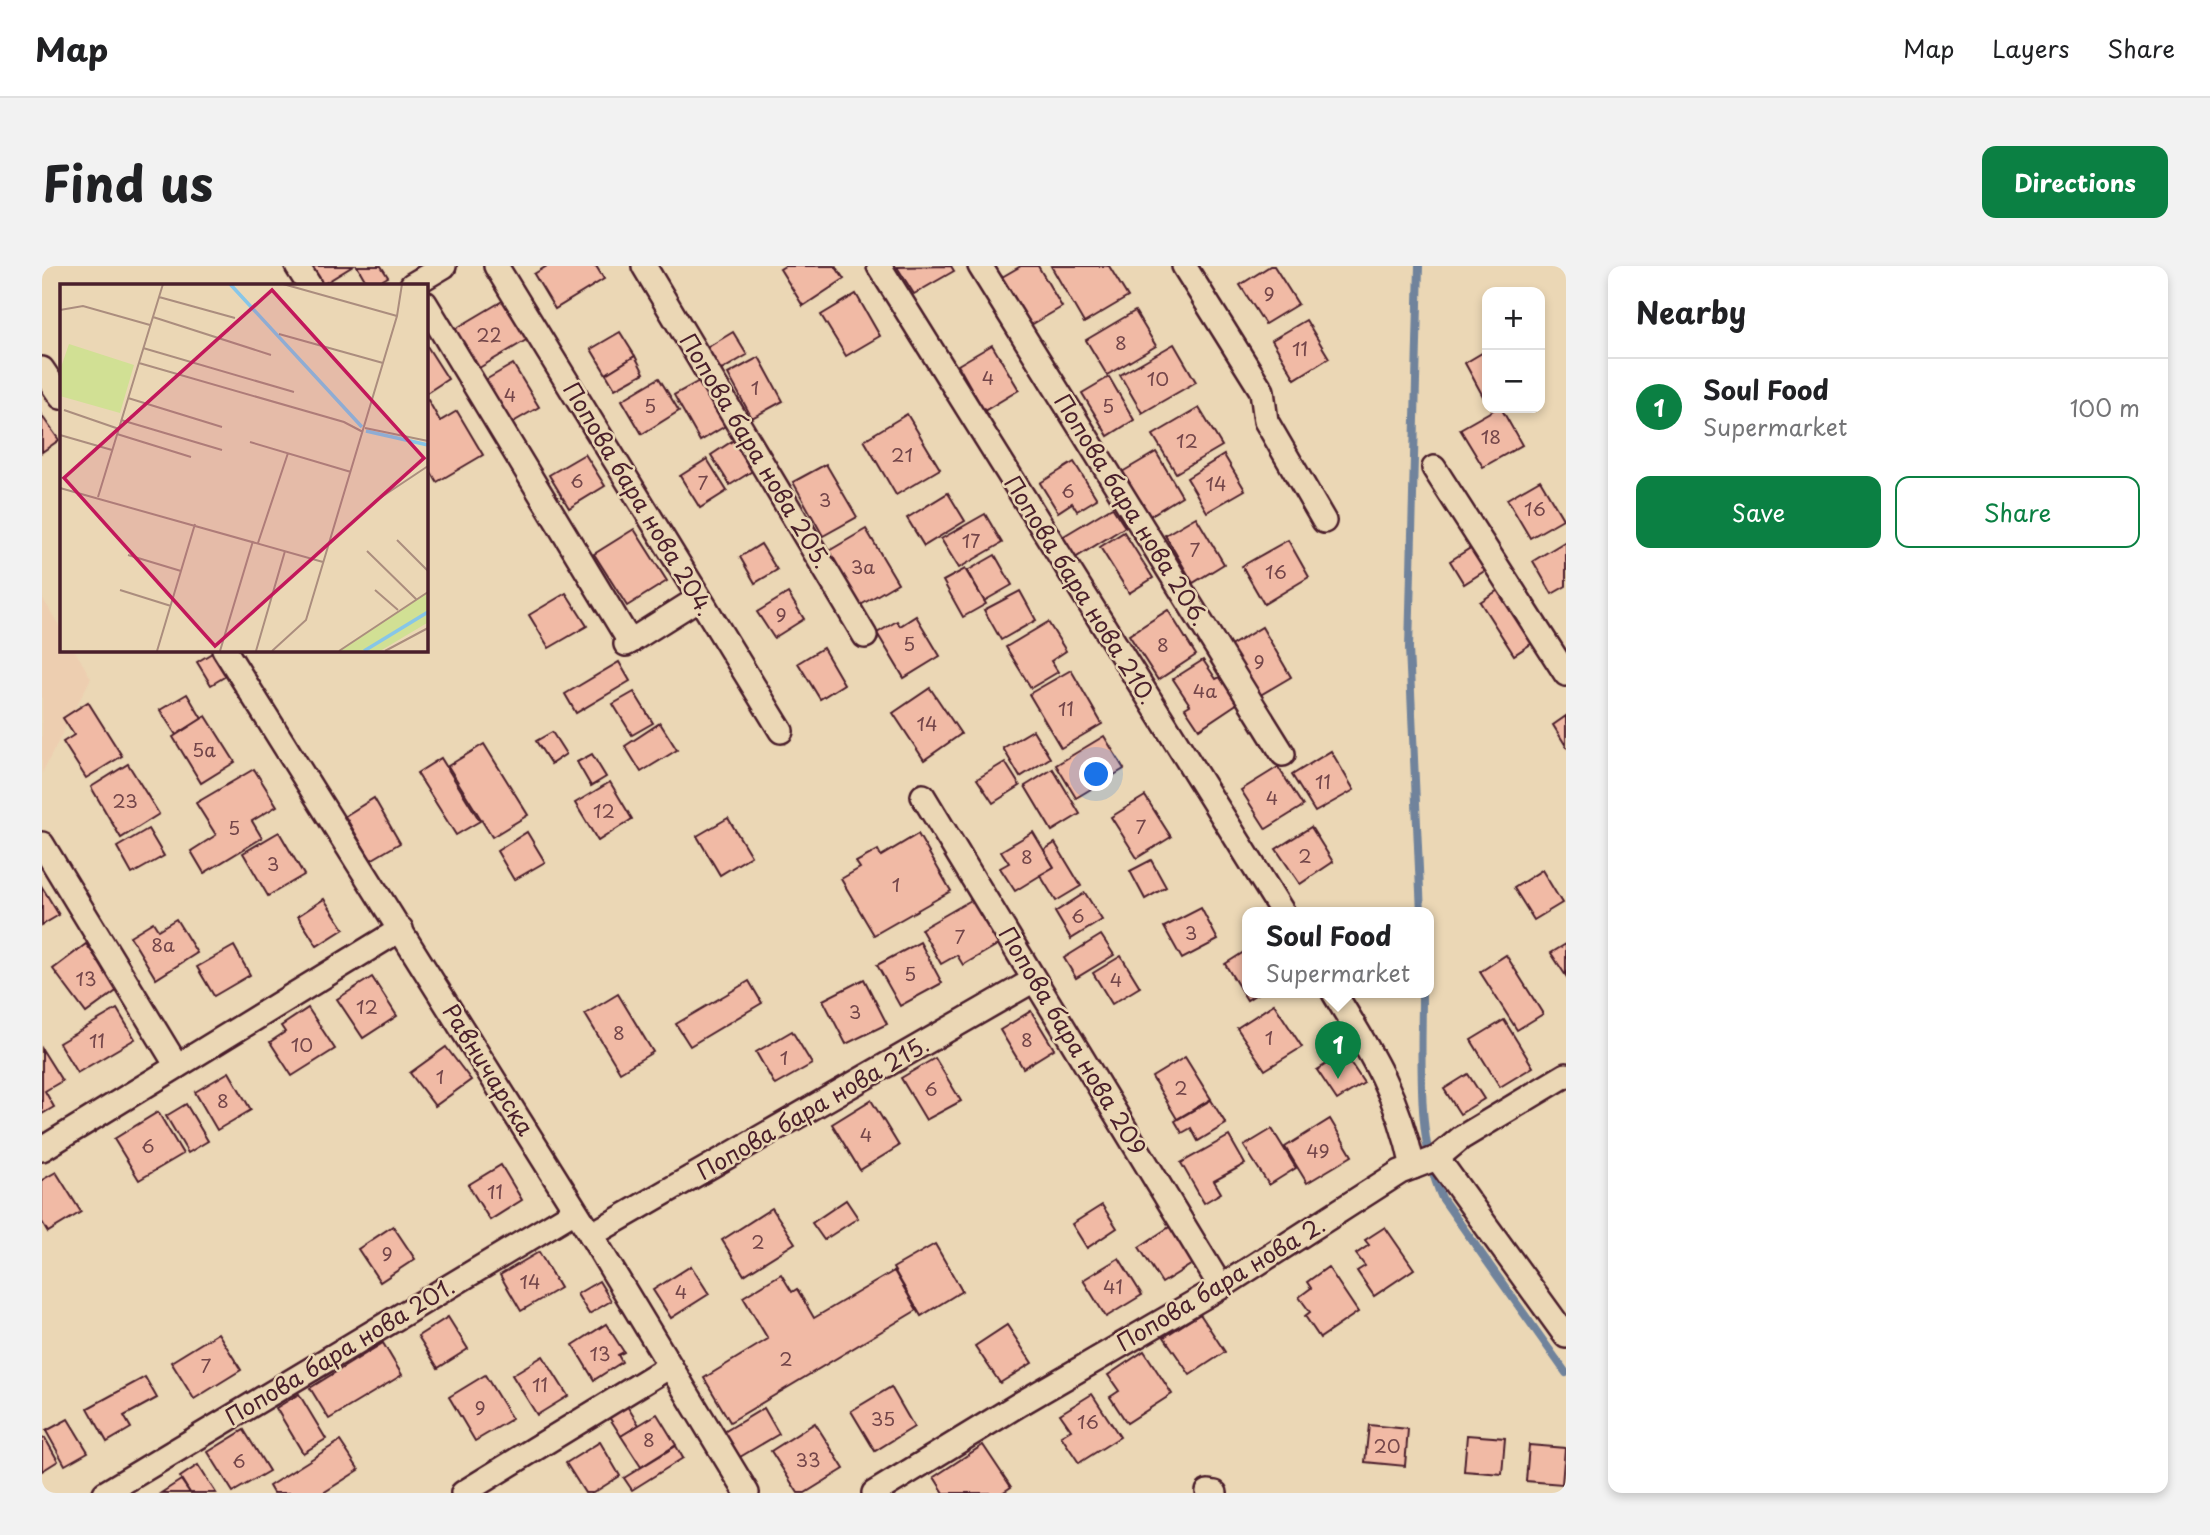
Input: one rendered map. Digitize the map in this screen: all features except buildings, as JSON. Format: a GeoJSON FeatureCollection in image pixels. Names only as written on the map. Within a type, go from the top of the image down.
{"type":"FeatureCollection","features":[{"type":"Feature","properties":{"kind":"street"},"geometry":{"type":"LineString","coordinates":[[297,266],[308,284]]}},
{"type":"Feature","properties":{"kind":"street","name":"Попова бара нова 204."},"geometry":{"type":"LineString","coordinates":[[496,266],[781,731]]}},
{"type":"Feature","properties":{"kind":"street","name":"Попова бара нова 205."},"geometry":{"type":"LineString","coordinates":[[644,266],[865,636]]}},
{"type":"Feature","properties":{"kind":"street","name":"Попова бара нова 210."},"geometry":{"type":"LineString","coordinates":[[879,266],[1279,907]]}},
{"type":"Feature","properties":{"kind":"street","name":"Попова бара нова 206."},"geometry":{"type":"LineString","coordinates":[[980,266],[1283,754]]}},
{"type":"Feature","properties":{"kind":"street"},"geometry":{"type":"LineString","coordinates":[[1184,266],[1262,391],[1266,421],[1324,521]]}},
{"type":"Feature","properties":{"kind":"street"},"geometry":{"type":"LineString","coordinates":[[422,284],[442,267]]}},
{"type":"Feature","properties":{"kind":"street"},"geometry":{"type":"LineString","coordinates":[[427,307],[628,643],[699,598]]}},
{"type":"Feature","properties":{"kind":"street"},"geometry":{"type":"LineString","coordinates":[[42,369],[60,396]]}},
{"type":"Feature","properties":{"kind":"street"},"geometry":{"type":"LineString","coordinates":[[1434,468],[1566,674]]}},
{"type":"Feature","properties":{"kind":"street","name":"Равничарска"},"geometry":{"type":"LineString","coordinates":[[225,651],[401,929],[747,1493]]}},
{"type":"Feature","properties":{"kind":"street","name":"Попова бара нова 209"},"geometry":{"type":"LineString","coordinates":[[923,796],[1220,1287]]}},
{"type":"Feature","properties":{"kind":"street"},"geometry":{"type":"LineString","coordinates":[[42,844],[177,1066]]}},
{"type":"Feature","properties":{"kind":"street"},"geometry":{"type":"LineString","coordinates":[[42,1149],[401,929]]}},
{"type":"Feature","properties":{"kind":"street","name":"Попова бара нова 215."},"geometry":{"type":"LineString","coordinates":[[591,1236],[1034,980]]}},
{"type":"Feature","properties":{"kind":"street"},"geometry":{"type":"LineString","coordinates":[[1337,998],[1376,1060],[1406,1130],[1425,1163],[1566,1336]]}},
{"type":"Feature","properties":{"kind":"street","name":"Попова бара нова 2."},"geometry":{"type":"LineString","coordinates":[[874,1493],[1220,1287],[1400,1172],[1425,1163],[1461,1138],[1566,1075]]}},
{"type":"Feature","properties":{"kind":"street","name":"Попова бара нова 201."},"geometry":{"type":"LineString","coordinates":[[105,1493],[575,1211]]}},
{"type":"Feature","properties":{"kind":"street"},"geometry":{"type":"LineString","coordinates":[[463,1493],[670,1366]]}},
{"type":"Feature","properties":{"kind":"shaded area"},"geometry":{"type":"Polygon","coordinates":[[[42,597],[60,627],[60,651],[75,651],[91,678],[42,773],[42,597]]]}},
{"type":"Feature","properties":{"kind":"waterway"},"geometry":{"type":"LineString","coordinates":[[1419,266],[1409,648],[1421,907]]}},
{"type":"Feature","properties":{"kind":"waterway"},"geometry":{"type":"LineString","coordinates":[[1422,998],[1421,1070],[1424,1124],[1434,1175],[1442,1198],[1566,1373]]}},
{"type":"Feature","properties":{"kind":"place","name":"Soul Food"},"geometry":{"type":"Point","coordinates":[1338,1079]}}]}
